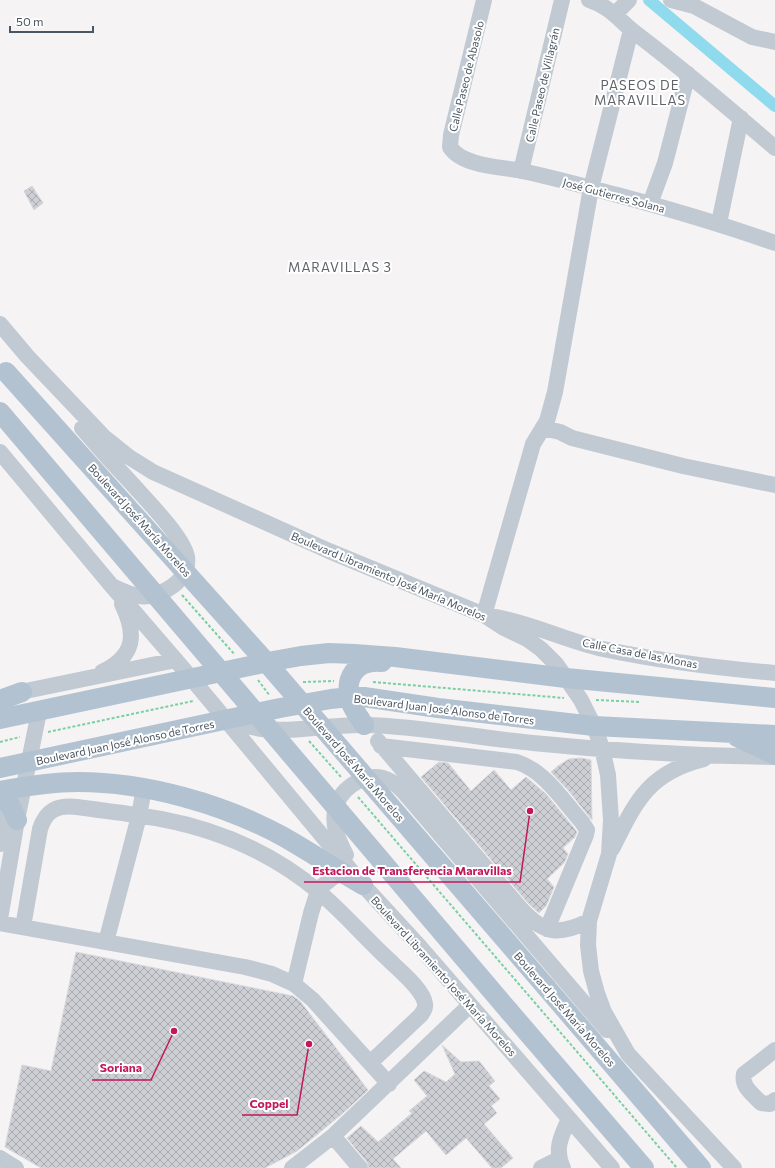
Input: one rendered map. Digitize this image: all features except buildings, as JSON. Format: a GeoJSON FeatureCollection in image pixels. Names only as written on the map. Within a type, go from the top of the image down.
{"type":"FeatureCollection","features":[{"type":"Feature","properties":{"kind":"main road","name":"Boulevard José María Morelos"},"geometry":{"type":"LineString","coordinates":[[3,368],[267,663],[701,1168]]}},
{"type":"Feature","properties":{"kind":"main road"},"geometry":{"type":"LineString","coordinates":[[0,412],[644,1168]]}},
{"type":"Feature","properties":{"kind":"main road"},"geometry":{"type":"LineString","coordinates":[[0,719],[39,712],[246,667],[301,656],[329,653],[395,657],[566,678],[775,698]]}},
{"type":"Feature","properties":{"kind":"main road"},"geometry":{"type":"LineString","coordinates":[[364,725],[352,705],[350,689],[357,668],[363,663],[370,661],[384,662],[459,671],[487,669]]}},
{"type":"Feature","properties":{"kind":"main road","name":"Boulevard Juan José Alonso de Torres"},"geometry":{"type":"LineString","coordinates":[[0,768],[226,721],[280,708],[331,699],[350,689],[364,697],[438,708],[594,726],[775,735]]}},
{"type":"Feature","properties":{"kind":"main road"},"geometry":{"type":"LineString","coordinates":[[0,700],[22,692]]}},
{"type":"Feature","properties":{"kind":"main road"},"geometry":{"type":"LineString","coordinates":[[727,732],[775,756]]}},
{"type":"Feature","properties":{"kind":"main road"},"geometry":{"type":"LineString","coordinates":[[0,791],[24,787],[78,782],[105,783],[144,788],[186,797],[250,820],[282,836],[362,885]]}},
{"type":"Feature","properties":{"kind":"main road"},"geometry":{"type":"LineString","coordinates":[[0,798],[10,805],[8,818]]}},
{"type":"Feature","properties":{"kind":"street","name":"Calle Paseo de Abasolo"},"geometry":{"type":"LineString","coordinates":[[453,152],[450,147],[451,135],[484,0]]}},
{"type":"Feature","properties":{"kind":"street","name":"Calle Paseo de Villagrán"},"geometry":{"type":"LineString","coordinates":[[521,171],[562,0]]}},
{"type":"Feature","properties":{"kind":"street"},"geometry":{"type":"LineString","coordinates":[[615,14],[628,0]]}},
{"type":"Feature","properties":{"kind":"street"},"geometry":{"type":"LineString","coordinates":[[671,0],[694,6],[752,37],[775,42]]}},
{"type":"Feature","properties":{"kind":"street"},"geometry":{"type":"LineString","coordinates":[[597,1],[688,74],[775,148]]}},
{"type":"Feature","properties":{"kind":"street"},"geometry":{"type":"LineString","coordinates":[[484,615],[533,444],[548,421],[555,392],[591,188],[632,30]]}},
{"type":"Feature","properties":{"kind":"street"},"geometry":{"type":"LineString","coordinates":[[650,204],[665,164],[688,74]]}},
{"type":"Feature","properties":{"kind":"street"},"geometry":{"type":"LineString","coordinates":[[719,223],[741,118]]}},
{"type":"Feature","properties":{"kind":"street","name":"José Gutierres Solana"},"geometry":{"type":"LineString","coordinates":[[453,152],[457,156],[468,161],[521,171],[591,188],[719,223],[775,243]]}},
{"type":"Feature","properties":{"kind":"street","name":"Boulevard Libramiento José María Morelos"},"geometry":{"type":"LineString","coordinates":[[0,324],[27,356],[104,436],[129,457],[153,472],[329,551],[484,615],[542,649],[556,664],[580,700],[594,726],[602,748],[608,776],[611,820],[609,854],[589,921],[588,945],[591,971],[604,1012],[628,1054],[734,1168]]}},
{"type":"Feature","properties":{"kind":"street"},"geometry":{"type":"LineString","coordinates":[[27,356],[42,380],[78,424],[160,515],[175,534],[187,556],[187,568],[182,577],[173,586],[162,593],[150,597],[137,596],[127,594],[111,586]]}},
{"type":"Feature","properties":{"kind":"street"},"geometry":{"type":"LineString","coordinates":[[543,428],[580,440],[682,466],[775,485]]}},
{"type":"Feature","properties":{"kind":"street","name":"Boulevard Libramiento José María Morelos"},"geometry":{"type":"LineString","coordinates":[[0,452],[111,586],[208,698],[362,885],[470,1005],[612,1168]]}},
{"type":"Feature","properties":{"kind":"street"},"geometry":{"type":"LineString","coordinates":[[88,678],[110,668],[119,662],[125,656],[129,646],[131,632],[128,617],[111,586]]}},
{"type":"Feature","properties":{"kind":"street","name":"Calle Casa de las Monas"},"geometry":{"type":"LineString","coordinates":[[484,615],[517,621],[602,649],[678,662],[736,670],[775,673]]}},
{"type":"Feature","properties":{"kind":"street"},"geometry":{"type":"LineString","coordinates":[[0,696],[176,660]]}},
{"type":"Feature","properties":{"kind":"street"},"geometry":{"type":"LineString","coordinates":[[0,919],[8,818],[24,787],[39,712]]}},
{"type":"Feature","properties":{"kind":"street"},"geometry":{"type":"LineString","coordinates":[[226,721],[262,729],[282,730],[364,725],[533,743],[714,756],[775,756]]}},
{"type":"Feature","properties":{"kind":"street"},"geometry":{"type":"LineString","coordinates":[[364,725],[533,922],[547,930],[560,931],[570,929],[589,921]]}},
{"type":"Feature","properties":{"kind":"street"},"geometry":{"type":"LineString","coordinates":[[381,746],[517,762],[527,765],[544,778],[582,822],[587,830],[547,930]]}},
{"type":"Feature","properties":{"kind":"street"},"geometry":{"type":"LineString","coordinates":[[609,854],[635,804],[646,789],[662,776],[674,769],[714,756]]}},
{"type":"Feature","properties":{"kind":"street"},"geometry":{"type":"LineString","coordinates":[[362,885],[338,840],[334,826],[335,810],[340,797],[349,787],[359,780],[372,776],[384,778],[394,782],[403,791],[628,1054]]}},
{"type":"Feature","properties":{"kind":"street"},"geometry":{"type":"LineString","coordinates":[[106,942],[139,816],[144,788]]}},
{"type":"Feature","properties":{"kind":"street"},"geometry":{"type":"LineString","coordinates":[[23,927],[40,829],[49,812],[66,806],[139,816],[188,826],[240,843],[282,866],[318,891],[338,909],[373,946],[412,982],[424,999],[426,1005],[425,1010],[421,1015],[370,1063]]}},
{"type":"Feature","properties":{"kind":"street"},"geometry":{"type":"LineString","coordinates":[[0,844],[4,827],[3,819],[8,818]]}},
{"type":"Feature","properties":{"kind":"street"},"geometry":{"type":"LineString","coordinates":[[294,984],[311,913],[318,891],[325,883],[340,872]]}},
{"type":"Feature","properties":{"kind":"street"},"geometry":{"type":"LineString","coordinates":[[0,923],[245,967],[272,974],[294,984],[318,1005],[389,1084]]}},
{"type":"Feature","properties":{"kind":"street"},"geometry":{"type":"LineString","coordinates":[[292,1168],[333,1136],[470,1005]]}},
{"type":"Feature","properties":{"kind":"street"},"geometry":{"type":"LineString","coordinates":[[775,1050],[744,1074],[743,1080],[744,1085],[761,1103],[770,1104],[775,1100]]}},
{"type":"Feature","properties":{"kind":"street"},"geometry":{"type":"LineString","coordinates":[[541,1168],[561,1164],[558,1151],[569,1119]]}},
{"type":"Feature","properties":{"kind":"street"},"geometry":{"type":"LineString","coordinates":[[333,1136],[360,1168]]}},
{"type":"Feature","properties":{"kind":"street"},"geometry":{"type":"LineString","coordinates":[[0,1158],[16,1168]]}},
{"type":"Feature","properties":{"kind":"path"},"geometry":{"type":"LineString","coordinates":[[173,586],[246,667],[280,708]]}},
{"type":"Feature","properties":{"kind":"path"},"geometry":{"type":"LineString","coordinates":[[296,682],[350,689],[371,681],[580,700],[646,702]]}},
{"type":"Feature","properties":{"kind":"path"},"geometry":{"type":"LineString","coordinates":[[260,684],[268,683]]}},
{"type":"Feature","properties":{"kind":"path"},"geometry":{"type":"LineString","coordinates":[[0,742],[208,698]]}},
{"type":"Feature","properties":{"kind":"path"},"geometry":{"type":"LineString","coordinates":[[298,729],[677,1168]]}},
{"type":"Feature","properties":{"kind":"waterway"},"geometry":{"type":"LineString","coordinates":[[649,0],[775,106]]}},
{"type":"Feature","properties":{"kind":"place","name":"Estacion de Transferencia Maravillas"},"geometry":{"type":"Point","coordinates":[530,811]}},
{"type":"Feature","properties":{"kind":"place","name":"Soriana"},"geometry":{"type":"Point","coordinates":[174,1031]}},
{"type":"Feature","properties":{"kind":"place","name":"Coppel"},"geometry":{"type":"Point","coordinates":[309,1044]}},
{"type":"Feature","properties":{"kind":"district","name":"PASEOS DE MARAVILLAS"},"geometry":{"type":"Point","coordinates":[640,92]}},
{"type":"Feature","properties":{"kind":"district","name":"MARAVILLAS 3"},"geometry":{"type":"Point","coordinates":[340,267]}}]}
